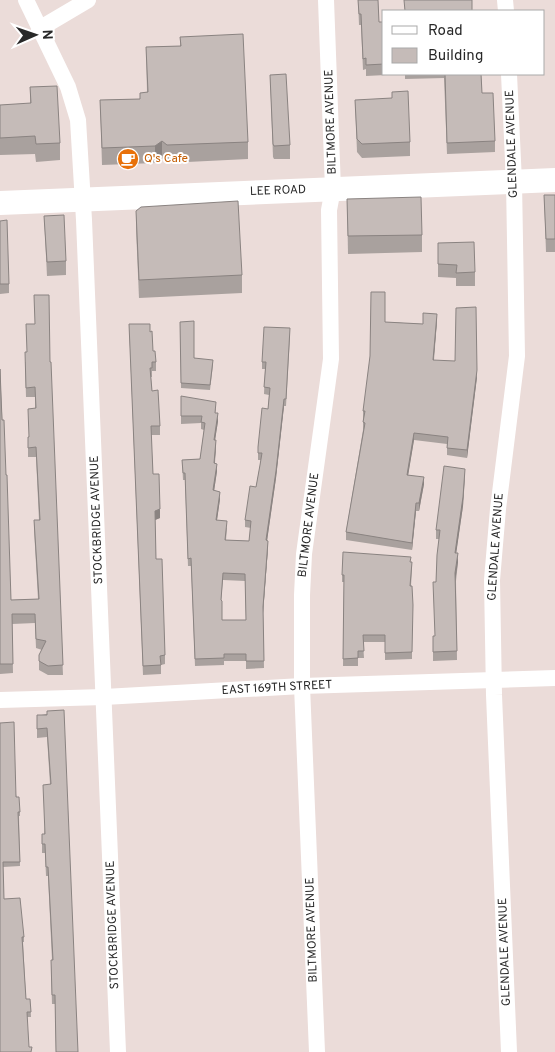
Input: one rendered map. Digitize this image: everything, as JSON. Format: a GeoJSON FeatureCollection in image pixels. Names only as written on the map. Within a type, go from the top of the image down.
{"type":"FeatureCollection","features":[{"type":"Feature","properties":{"kind":"main road","name":"LEE ROAD"},"geometry":{"type":"LineString","coordinates":[[0,202],[555,180]]}},
{"type":"Feature","properties":{"kind":"street","name":"STOCKBRIDGE AVENUE"},"geometry":{"type":"LineString","coordinates":[[26,0],[68,86],[78,120],[83,199],[118,1052]]}},
{"type":"Feature","properties":{"kind":"street"},"geometry":{"type":"LineString","coordinates":[[39,29],[88,0]]}},
{"type":"Feature","properties":{"kind":"street","name":"BILTMORE AVENUE"},"geometry":{"type":"LineString","coordinates":[[317,1052],[302,686],[304,554],[331,359],[329,210],[334,189],[326,0]]}},
{"type":"Feature","properties":{"kind":"street","name":"GLENDALE AVENUE"},"geometry":{"type":"LineString","coordinates":[[509,75],[514,182],[517,356],[498,509],[492,580],[494,680],[509,1052]]}},
{"type":"Feature","properties":{"kind":"street","name":"EAST 169TH STREET"},"geometry":{"type":"LineString","coordinates":[[0,700],[104,697],[302,686],[555,678]]}},
{"type":"Feature","properties":{"kind":"building"},"geometry":{"type":"Polygon","coordinates":[[[358,0],[378,0],[379,22],[382,22],[382,64],[366,65],[366,58],[363,59],[361,14],[359,14],[358,0]]]}},
{"type":"Feature","properties":{"kind":"building"},"geometry":{"type":"Polygon","coordinates":[[[404,0],[472,0],[472,10],[405,10],[404,0]]]}},
{"type":"Feature","properties":{"kind":"building"},"geometry":{"type":"Polygon","coordinates":[[[243,34],[248,142],[167,145],[162,141],[155,146],[102,148],[100,100],[140,99],[140,93],[148,92],[146,47],[181,46],[180,37],[243,34]]]}},
{"type":"Feature","properties":{"kind":"building"},"geometry":{"type":"Polygon","coordinates":[[[286,74],[290,145],[274,146],[270,75],[286,74]]]}},
{"type":"Feature","properties":{"kind":"building"},"geometry":{"type":"Polygon","coordinates":[[[445,75],[481,75],[482,93],[493,93],[495,141],[447,143],[445,75]]]}},
{"type":"Feature","properties":{"kind":"building"},"geometry":{"type":"Polygon","coordinates":[[[57,86],[60,143],[36,144],[35,136],[0,138],[0,105],[31,103],[30,87],[57,86]]]}},
{"type":"Feature","properties":{"kind":"building"},"geometry":{"type":"Polygon","coordinates":[[[408,91],[410,142],[362,144],[357,139],[355,100],[392,98],[392,92],[408,91]]]}},
{"type":"Feature","properties":{"kind":"building"},"geometry":{"type":"Polygon","coordinates":[[[544,195],[555,195],[555,239],[546,239],[544,195]]]}},
{"type":"Feature","properties":{"kind":"building"},"geometry":{"type":"Polygon","coordinates":[[[421,197],[422,235],[348,236],[347,199],[421,197]]]}},
{"type":"Feature","properties":{"kind":"building"},"geometry":{"type":"Polygon","coordinates":[[[238,201],[242,275],[139,280],[136,211],[141,207],[238,201]]]}},
{"type":"Feature","properties":{"kind":"building"},"geometry":{"type":"Polygon","coordinates":[[[64,215],[66,261],[47,262],[44,216],[64,215]]]}},
{"type":"Feature","properties":{"kind":"building"},"geometry":{"type":"Polygon","coordinates":[[[7,220],[9,284],[0,284],[0,221],[7,220]]]}},
{"type":"Feature","properties":{"kind":"building"},"geometry":{"type":"Polygon","coordinates":[[[474,242],[475,272],[456,273],[457,265],[438,264],[438,243],[474,242]]]}},
{"type":"Feature","properties":{"kind":"building"},"geometry":{"type":"Polygon","coordinates":[[[371,292],[385,292],[385,322],[423,324],[423,313],[437,314],[433,360],[455,361],[456,308],[476,307],[477,370],[467,450],[447,448],[448,437],[414,433],[407,475],[424,477],[419,503],[416,503],[412,543],[346,532],[365,423],[363,422],[365,411],[363,411],[370,356],[371,292]]]}},
{"type":"Feature","properties":{"kind":"building"},"geometry":{"type":"Polygon","coordinates":[[[34,295],[49,295],[50,362],[63,665],[48,666],[39,661],[39,655],[46,641],[36,639],[35,614],[12,614],[13,664],[0,664],[0,369],[7,475],[11,600],[39,599],[34,520],[40,520],[36,447],[28,448],[28,409],[36,408],[35,387],[26,388],[25,352],[27,352],[26,324],[35,324],[34,295]]]}},
{"type":"Feature","properties":{"kind":"building"},"geometry":{"type":"Polygon","coordinates":[[[194,321],[194,358],[213,360],[210,385],[181,383],[180,322],[194,321]]]}},
{"type":"Feature","properties":{"kind":"building"},"geometry":{"type":"Polygon","coordinates":[[[129,324],[150,324],[153,351],[155,351],[156,362],[152,362],[152,368],[150,368],[152,391],[158,390],[160,426],[151,426],[153,474],[159,474],[160,509],[155,511],[156,559],[162,559],[165,655],[160,656],[161,665],[143,666],[129,324]]]}},
{"type":"Feature","properties":{"kind":"building"},"geometry":{"type":"Polygon","coordinates":[[[264,327],[290,328],[286,399],[284,399],[266,540],[268,541],[263,607],[264,661],[246,661],[246,654],[224,654],[224,658],[195,659],[191,558],[188,559],[185,473],[183,473],[182,460],[200,459],[205,423],[201,422],[202,416],[181,416],[181,396],[216,402],[215,413],[218,413],[214,440],[216,440],[214,463],[217,464],[213,490],[220,492],[216,520],[227,521],[225,540],[249,541],[251,521],[245,520],[250,486],[256,487],[262,453],[258,453],[258,447],[262,408],[268,409],[270,388],[264,387],[266,362],[262,362],[264,327]],[[223,573],[222,620],[246,620],[245,574],[223,573]]]}},
{"type":"Feature","properties":{"kind":"building"},"geometry":{"type":"Polygon","coordinates":[[[444,466],[465,469],[455,553],[458,553],[455,573],[457,651],[433,652],[433,636],[435,636],[433,582],[436,582],[440,530],[436,530],[444,466]]]}},
{"type":"Feature","properties":{"kind":"building"},"geometry":{"type":"Polygon","coordinates":[[[343,552],[411,557],[412,652],[385,653],[385,635],[363,635],[364,651],[358,651],[358,658],[343,659],[343,552]]]}},
{"type":"Feature","properties":{"kind":"building"},"geometry":{"type":"Polygon","coordinates":[[[64,710],[78,1052],[56,1052],[55,995],[52,995],[51,960],[53,960],[48,867],[46,867],[45,844],[42,844],[42,834],[45,834],[43,785],[51,784],[47,728],[37,729],[37,715],[47,715],[47,711],[64,710]]]}},
{"type":"Feature","properties":{"kind":"building"},"geometry":{"type":"Polygon","coordinates":[[[14,722],[16,797],[19,797],[20,812],[18,812],[20,862],[3,862],[4,899],[20,898],[24,937],[22,937],[26,999],[30,999],[31,1012],[27,1012],[31,1052],[0,1052],[0,723],[14,722]]]}},
{"type":"Feature","properties":{"kind":"place","name":"Q's Cafe"},"geometry":{"type":"Point","coordinates":[128,159]}}]}
